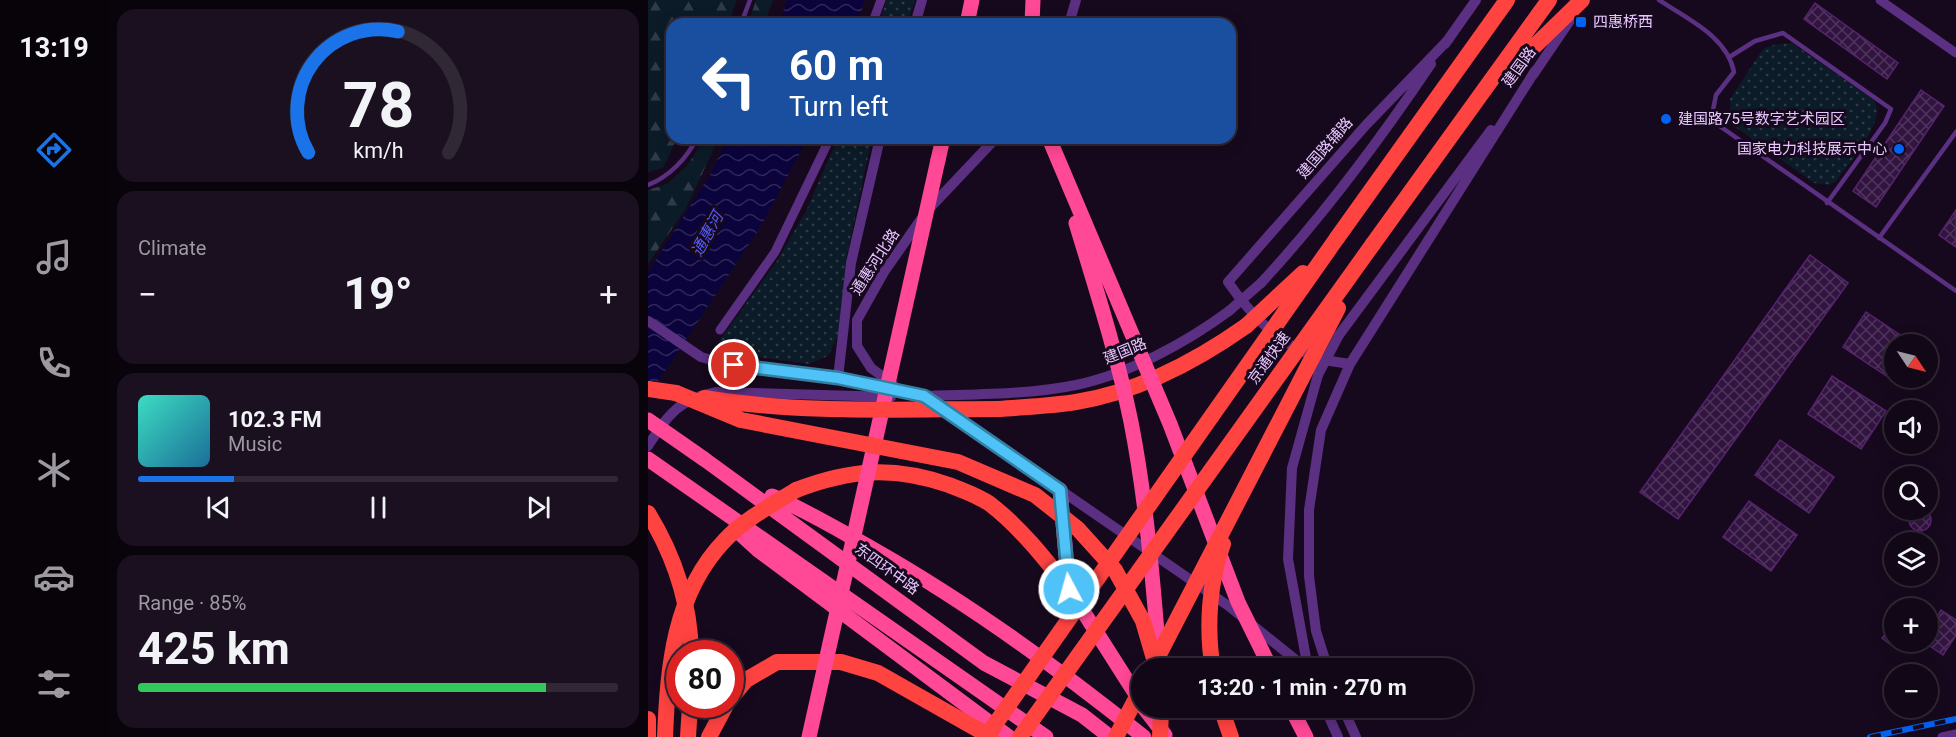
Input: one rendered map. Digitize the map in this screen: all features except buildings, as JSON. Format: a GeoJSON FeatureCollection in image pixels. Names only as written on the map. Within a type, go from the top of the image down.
{"type":"FeatureCollection","features":[{"type":"Feature","properties":{"kind":"highway"},"geometry":{"type":"LineString","coordinates":[[968,18],[972,0]]}},
{"type":"Feature","properties":{"kind":"highway"},"geometry":{"type":"LineString","coordinates":[[1032,18],[1033,0]]}},
{"type":"Feature","properties":{"kind":"highway","name":"京通快速"},"geometry":{"type":"LineString","coordinates":[[986,737],[1507,0]]}},
{"type":"Feature","properties":{"kind":"highway","name":"京通快速"},"geometry":{"type":"LineString","coordinates":[[1020,737],[1549,0]]}},
{"type":"Feature","properties":{"kind":"highway"},"geometry":{"type":"LineString","coordinates":[[1476,102],[1583,0]]}},
{"type":"Feature","properties":{"kind":"highway"},"geometry":{"type":"LineString","coordinates":[[810,736],[942,144]]}},
{"type":"Feature","properties":{"kind":"highway"},"geometry":{"type":"LineString","coordinates":[[1051,144],[1106,321],[1131,422],[1151,566],[1158,658]]}},
{"type":"Feature","properties":{"kind":"highway"},"geometry":{"type":"LineString","coordinates":[[1051,144],[1170,424],[1238,602],[1266,658]]}},
{"type":"Feature","properties":{"kind":"highway"},"geometry":{"type":"LineString","coordinates":[[648,389],[750,405],[999,409],[1077,402],[1148,383],[1216,346],[1246,326],[1278,298],[1337,238]]}},
{"type":"Feature","properties":{"kind":"highway"},"geometry":{"type":"LineString","coordinates":[[1157,658],[1373,244]]}},
{"type":"Feature","properties":{"kind":"highway"},"geometry":{"type":"LineString","coordinates":[[676,393],[741,420],[958,462],[1035,495],[1078,528],[1115,570],[1143,621],[1155,658]]}},
{"type":"Feature","properties":{"kind":"highway","name":"东四环中路"},"geometry":{"type":"LineString","coordinates":[[648,420],[740,483],[984,663],[1082,716],[1110,737]]}},
{"type":"Feature","properties":{"kind":"highway"},"geometry":{"type":"LineString","coordinates":[[648,459],[1046,737]]}},
{"type":"Feature","properties":{"kind":"highway"},"geometry":{"type":"LineString","coordinates":[[665,737],[668,679],[677,625],[697,579],[724,540],[753,516],[796,490],[846,474],[886,471],[925,477],[957,488],[989,503],[1043,556],[1069,589],[1131,687]]}},
{"type":"Feature","properties":{"kind":"highway"},"geometry":{"type":"LineString","coordinates":[[740,483],[800,508],[924,579],[1004,629],[1144,737]]}},
{"type":"Feature","properties":{"kind":"highway"},"geometry":{"type":"LineString","coordinates":[[1210,658],[1208,640],[1218,559],[1246,484]]}},
{"type":"Feature","properties":{"kind":"highway"},"geometry":{"type":"LineString","coordinates":[[1060,490],[1069,589]]}},
{"type":"Feature","properties":{"kind":"highway"},"geometry":{"type":"LineString","coordinates":[[701,495],[758,550],[1009,737]]}},
{"type":"Feature","properties":{"kind":"highway"},"geometry":{"type":"LineString","coordinates":[[648,513],[676,566],[691,622],[691,640]]}},
{"type":"Feature","properties":{"kind":"highway"},"geometry":{"type":"LineString","coordinates":[[744,682],[777,662],[841,662],[878,673],[991,737]]}},
{"type":"Feature","properties":{"kind":"highway"},"geometry":{"type":"LineString","coordinates":[[1116,737],[1131,708]]}},
{"type":"Feature","properties":{"kind":"highway"},"geometry":{"type":"LineString","coordinates":[[648,718],[648,737]]}},
{"type":"Feature","properties":{"kind":"highway"},"geometry":{"type":"LineString","coordinates":[[688,737],[689,718]]}},
{"type":"Feature","properties":{"kind":"highway"},"geometry":{"type":"LineString","coordinates":[[709,737],[719,718]]}},
{"type":"Feature","properties":{"kind":"highway"},"geometry":{"type":"LineString","coordinates":[[1152,718],[1167,737]]}},
{"type":"Feature","properties":{"kind":"highway"},"geometry":{"type":"LineString","coordinates":[[1160,737],[1161,718]]}},
{"type":"Feature","properties":{"kind":"highway"},"geometry":{"type":"LineString","coordinates":[[1224,718],[1231,737]]}},
{"type":"Feature","properties":{"kind":"highway"},"geometry":{"type":"LineString","coordinates":[[1296,718],[1306,737]]}},
{"type":"Feature","properties":{"kind":"street"},"geometry":{"type":"LineString","coordinates":[[874,18],[881,0]]}},
{"type":"Feature","properties":{"kind":"street"},"geometry":{"type":"LineString","coordinates":[[917,18],[922,0]]}},
{"type":"Feature","properties":{"kind":"street"},"geometry":{"type":"LineString","coordinates":[[1071,18],[1076,0]]}},
{"type":"Feature","properties":{"kind":"street","name":"建国路"},"geometry":{"type":"LineString","coordinates":[[648,447],[670,413],[698,395],[717,392],[861,398],[1002,393],[1077,385],[1140,363],[1201,332],[1261,284],[1313,227],[1383,134],[1476,0]]}},
{"type":"Feature","properties":{"kind":"street","name":"建国路"},"geometry":{"type":"LineString","coordinates":[[1306,658],[1288,559],[1292,468],[1318,375],[1339,335],[1535,71],[1583,0]]}},
{"type":"Feature","properties":{"kind":"street"},"geometry":{"type":"LineString","coordinates":[[1880,0],[1956,53]]}},
{"type":"Feature","properties":{"kind":"street","name":"建国路辅路"},"geometry":{"type":"LineString","coordinates":[[1350,364],[1317,359],[1282,342],[1250,312],[1228,282],[1366,125],[1449,39]]}},
{"type":"Feature","properties":{"kind":"street"},"geometry":{"type":"LineString","coordinates":[[1325,658],[1317,631],[1309,576],[1309,510],[1321,430],[1350,364],[1535,71]]}},
{"type":"Feature","properties":{"kind":"street"},"geometry":{"type":"LineString","coordinates":[[720,330],[775,252],[827,144]]}},
{"type":"Feature","properties":{"kind":"street","name":"通惠河北路"},"geometry":{"type":"LineString","coordinates":[[838,378],[852,263],[879,144]]}},
{"type":"Feature","properties":{"kind":"street","name":"通惠河北路"},"geometry":{"type":"LineString","coordinates":[[924,396],[895,385],[871,368],[857,346],[857,320],[884,272],[926,212],[990,144]]}},
{"type":"Feature","properties":{"kind":"street"},"geometry":{"type":"LineString","coordinates":[[648,321],[701,357],[748,367],[838,378],[924,396],[1230,607],[1294,658]]}},
{"type":"Feature","properties":{"kind":"street"},"geometry":{"type":"LineString","coordinates":[[1329,718],[1338,737]]}},
{"type":"Feature","properties":{"kind":"street"},"geometry":{"type":"LineString","coordinates":[[1347,718],[1356,737]]}},
{"type":"Feature","properties":{"kind":"street"},"geometry":{"type":"LineString","coordinates":[[1942,737],[1956,734]]}},
{"type":"Feature","properties":{"kind":"lane"},"geometry":{"type":"LineString","coordinates":[[743,18],[750,0]]}},
{"type":"Feature","properties":{"kind":"lane"},"geometry":{"type":"LineString","coordinates":[[1659,0],[1712,35],[1731,56],[1734,72],[1716,95],[1711,120],[1956,291]]}},
{"type":"Feature","properties":{"kind":"lane"},"geometry":{"type":"LineString","coordinates":[[1731,56],[1755,41],[1783,33],[1891,109],[1885,123],[1827,203]]}},
{"type":"Feature","properties":{"kind":"lane"},"geometry":{"type":"LineString","coordinates":[[1879,238],[1956,132]]}},
{"type":"Feature","properties":{"kind":"lane"},"geometry":{"type":"LineString","coordinates":[[648,185],[664,179],[694,144]]}},
{"type":"Feature","properties":{"kind":"green space"},"geometry":{"type":"Polygon","coordinates":[[[648,0],[737,0],[730,18],[666,18],[666,144],[674,144],[663,168],[648,172],[648,0]]]}},
{"type":"Feature","properties":{"kind":"green space"},"geometry":{"type":"Polygon","coordinates":[[[756,0],[773,0],[766,18],[750,18],[756,0]]]}},
{"type":"Feature","properties":{"kind":"green space"},"geometry":{"type":"Polygon","coordinates":[[[887,0],[915,0],[909,18],[880,18],[887,0]]]}},
{"type":"Feature","properties":{"kind":"green space"},"geometry":{"type":"Polygon","coordinates":[[[1792,43],[1874,100],[1877,109],[1876,119],[1865,141],[1837,180],[1830,185],[1814,183],[1734,126],[1731,120],[1730,99],[1763,49],[1792,43]]]}},
{"type":"Feature","properties":{"kind":"green space"},"geometry":{"type":"Polygon","coordinates":[[[701,144],[716,144],[685,210],[648,264],[648,190],[667,184],[687,166],[701,144]]]}},
{"type":"Feature","properties":{"kind":"green space"},"geometry":{"type":"Polygon","coordinates":[[[835,144],[871,144],[847,255],[838,335],[828,356],[809,364],[721,352],[719,341],[777,261],[806,211],[835,144]]]}},
{"type":"Feature","properties":{"kind":"water"},"geometry":{"type":"Polygon","coordinates":[[[787,0],[865,0],[859,18],[781,18],[787,0]]]}},
{"type":"Feature","properties":{"kind":"water","name":"通惠河"},"geometry":{"type":"Polygon","coordinates":[[[725,144],[805,144],[759,229],[648,397],[648,272],[710,175],[725,144]]]}},
{"type":"Feature","properties":{"kind":"railway"},"geometry":{"type":"LineString","coordinates":[[1870,737],[1956,719]]}},
{"type":"Feature","properties":{"kind":"place","name":"四惠桥西"},"geometry":{"type":"Point","coordinates":[1581,22]}},
{"type":"Feature","properties":{"kind":"place","name":"建国路75号数字艺术园区"},"geometry":{"type":"Point","coordinates":[1666,119]}},
{"type":"Feature","properties":{"kind":"place","name":"国家电力科技展示中心"},"geometry":{"type":"Point","coordinates":[1899,149]}},
{"type":"Feature","properties":{"kind":"route"},"geometry":{"type":"LineString","coordinates":[[734,365],[838,378],[924,396],[968,425],[1060,490],[1069,589]]}}]}
